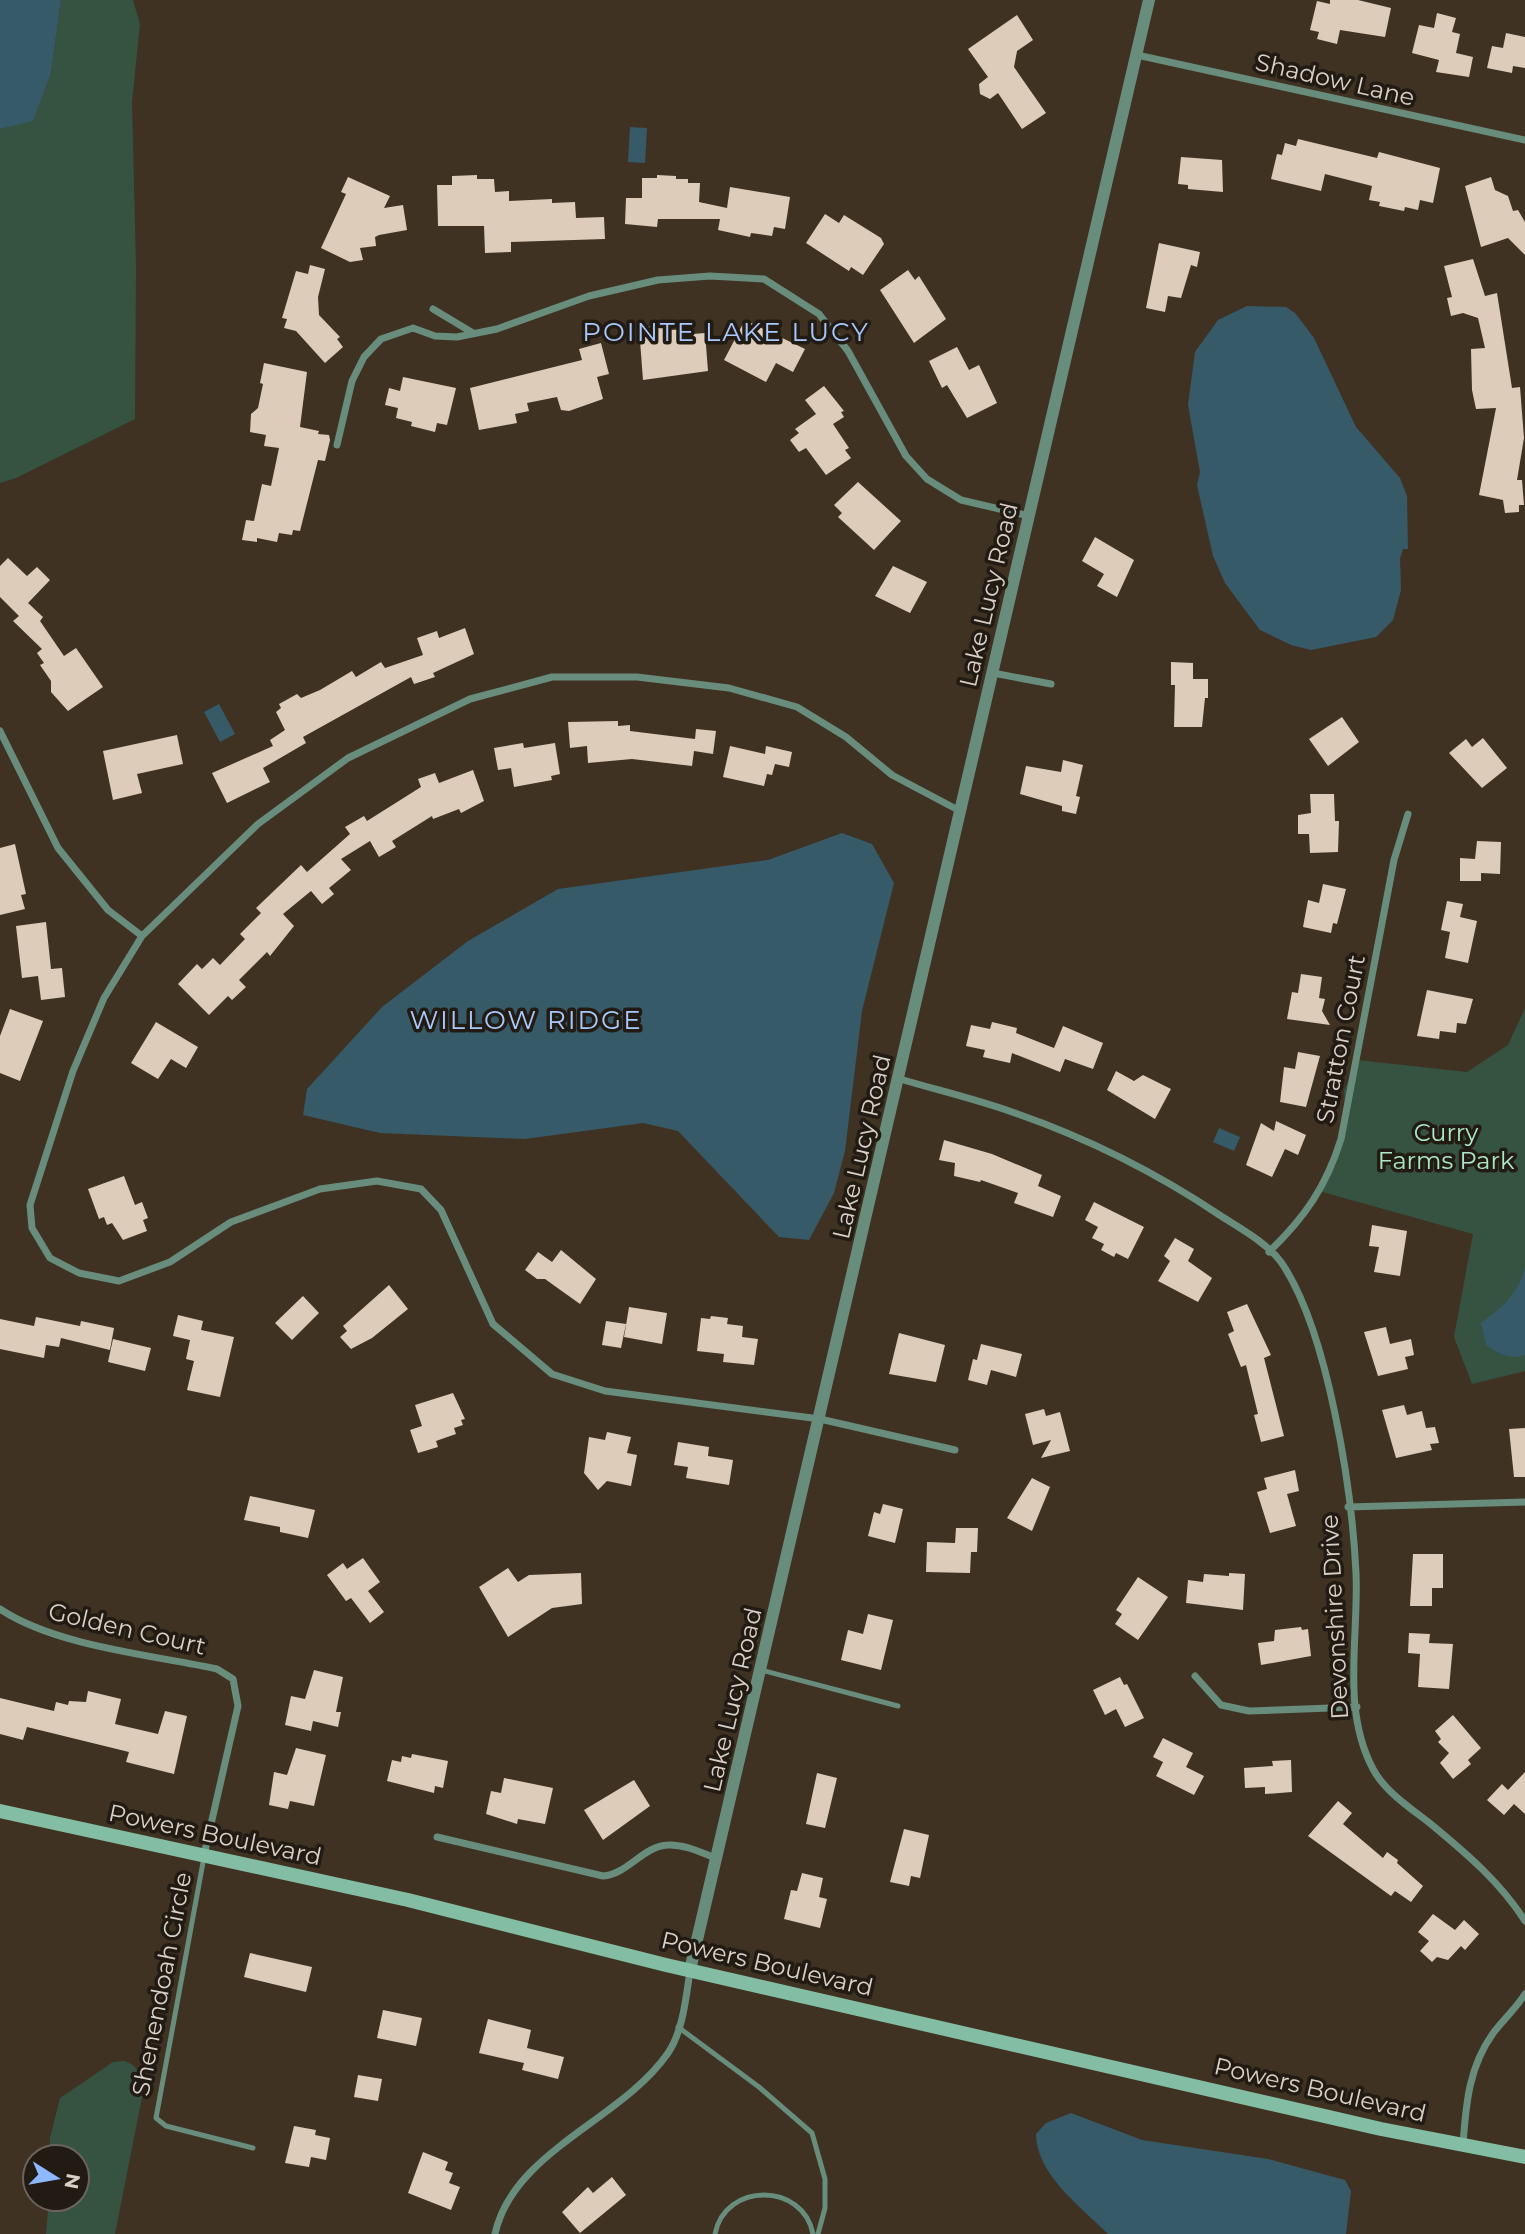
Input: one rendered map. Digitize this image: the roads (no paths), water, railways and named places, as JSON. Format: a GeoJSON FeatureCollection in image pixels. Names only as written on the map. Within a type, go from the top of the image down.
{"type":"FeatureCollection","features":[{"type":"Feature","properties":{"kind":"main road","name":"Powers Boulevard"},"geometry":{"type":"LineString","coordinates":[[0,1811],[408,1900],[690,1970],[1525,2157]]}},
{"type":"Feature","properties":{"kind":"street","name":"Lake Lucy Road"},"geometry":{"type":"LineString","coordinates":[[495,2234],[512,2191],[547,2157],[650,2076],[670,2050],[678,2027],[1149,0]]}},
{"type":"Feature","properties":{"kind":"street","name":"Shadow Lane"},"geometry":{"type":"LineString","coordinates":[[1137,55],[1525,140]]}},
{"type":"Feature","properties":{"kind":"street"},"geometry":{"type":"LineString","coordinates":[[337,445],[352,381],[364,357],[382,339],[413,328],[435,336],[497,329],[589,296],[658,280],[710,276],[764,279],[819,314],[848,351],[906,456],[927,479],[961,500],[1029,516]]}},
{"type":"Feature","properties":{"kind":"street"},"geometry":{"type":"LineString","coordinates":[[433,309],[474,333]]}},
{"type":"Feature","properties":{"kind":"street"},"geometry":{"type":"LineString","coordinates":[[993,673],[1051,684]]}},
{"type":"Feature","properties":{"kind":"street"},"geometry":{"type":"LineString","coordinates":[[955,1450],[820,1419],[605,1391],[552,1374],[493,1324],[440,1210],[421,1189],[377,1181],[320,1189],[230,1222],[170,1262],[119,1281],[79,1273],[50,1258],[32,1228],[30,1205],[44,1155],[104,998],[142,936],[258,824],[348,758],[470,699],[552,677],[637,677],[729,688],[797,707],[846,737],[892,775],[960,811]]}},
{"type":"Feature","properties":{"kind":"street"},"geometry":{"type":"LineString","coordinates":[[0,731],[58,848],[108,910],[142,936]]}},
{"type":"Feature","properties":{"kind":"street","name":"Stratton Court"},"geometry":{"type":"LineString","coordinates":[[1269,1252],[1298,1223],[1329,1175],[1341,1139],[1394,860],[1408,814]]}},
{"type":"Feature","properties":{"kind":"street","name":"Devonshire Drive"},"geometry":{"type":"LineString","coordinates":[[900,1079],[1013,1112],[1101,1149],[1184,1191],[1245,1232],[1280,1261],[1314,1332],[1341,1449],[1356,1573],[1353,1685],[1373,1770],[1398,1798],[1473,1859],[1515,1905],[1525,1921]]}},
{"type":"Feature","properties":{"kind":"street"},"geometry":{"type":"LineString","coordinates":[[1348,1507],[1463,1507],[1525,1502]]}},
{"type":"Feature","properties":{"kind":"street","name":"Golden Court"},"geometry":{"type":"LineString","coordinates":[[0,1609],[22,1624],[63,1637],[218,1669],[233,1679],[238,1706],[204,1857]]}},
{"type":"Feature","properties":{"kind":"street"},"geometry":{"type":"LineString","coordinates":[[1195,1676],[1221,1705],[1249,1712],[1357,1707]]}},
{"type":"Feature","properties":{"kind":"street"},"geometry":{"type":"LineString","coordinates":[[437,1837],[603,1876],[614,1875],[657,1848],[668,1845],[717,1858]]}},
{"type":"Feature","properties":{"kind":"street"},"geometry":{"type":"LineString","coordinates":[[1463,2145],[1466,2098],[1476,2062],[1495,2031],[1525,1994]]}},
{"type":"Feature","properties":{"kind":"lane"},"geometry":{"type":"LineString","coordinates":[[761,1670],[898,1706]]}},
{"type":"Feature","properties":{"kind":"lane","name":"Shenendoah Circle"},"geometry":{"type":"LineString","coordinates":[[204,1857],[156,2118],[166,2126],[253,2148]]}},
{"type":"Feature","properties":{"kind":"lane"},"geometry":{"type":"LineString","coordinates":[[678,2027],[750,2080],[812,2133],[825,2179],[825,2208],[815,2234]]}},
{"type":"Feature","properties":{"kind":"lane"},"geometry":{"type":"LineString","coordinates":[[715,2234],[726,2211],[740,2200],[756,2194],[773,2194],[789,2200],[803,2211],[815,2234]]}},
{"type":"Feature","properties":{"kind":"water"},"geometry":{"type":"Polygon","coordinates":[[[0,0],[61,0],[51,73],[33,121],[0,129],[0,0]]]}},
{"type":"Feature","properties":{"kind":"water"},"geometry":{"type":"Polygon","coordinates":[[[630,127],[647,128],[645,163],[628,162],[630,127]]]}},
{"type":"Feature","properties":{"kind":"water"},"geometry":{"type":"Polygon","coordinates":[[[1247,306],[1286,307],[1295,313],[1314,338],[1356,427],[1400,478],[1407,496],[1408,549],[1403,549],[1400,558],[1401,590],[1393,620],[1376,637],[1311,650],[1291,645],[1260,630],[1225,583],[1213,556],[1197,485],[1200,472],[1188,405],[1195,352],[1218,320],[1247,306]]]}},
{"type":"Feature","properties":{"kind":"water"},"geometry":{"type":"Polygon","coordinates":[[[219,704],[235,734],[220,742],[204,712],[219,704]]]}},
{"type":"Feature","properties":{"kind":"water"},"geometry":{"type":"Polygon","coordinates":[[[842,833],[872,844],[894,883],[862,1011],[845,1151],[834,1193],[809,1240],[779,1237],[678,1131],[643,1123],[525,1139],[380,1133],[303,1115],[307,1089],[382,1007],[468,941],[558,889],[768,860],[842,833]]]}},
{"type":"Feature","properties":{"kind":"water"},"geometry":{"type":"Polygon","coordinates":[[[1219,1128],[1240,1137],[1234,1151],[1213,1142],[1219,1128]]]}},
{"type":"Feature","properties":{"kind":"water"},"geometry":{"type":"Polygon","coordinates":[[[1525,1266],[1525,1355],[1509,1356],[1486,1345],[1481,1323],[1509,1299],[1519,1284],[1525,1266]]]}},
{"type":"Feature","properties":{"kind":"water"},"geometry":{"type":"Polygon","coordinates":[[[1071,2113],[1142,2140],[1268,2159],[1345,2180],[1351,2191],[1346,2234],[1108,2234],[1062,2189],[1043,2163],[1038,2149],[1036,2134],[1046,2123],[1071,2113]]]}},
{"type":"Feature","properties":{"kind":"district","name":"POINTE LAKE LUCY"},"geometry":{"type":"Point","coordinates":[726,332]}},
{"type":"Feature","properties":{"kind":"district","name":"WILLOW RIDGE"},"geometry":{"type":"Point","coordinates":[526,1020]}},
{"type":"Feature","properties":{"kind":"park label","name":"Curry Farms Park"},"geometry":{"type":"Point","coordinates":[1446,1147]}}]}
